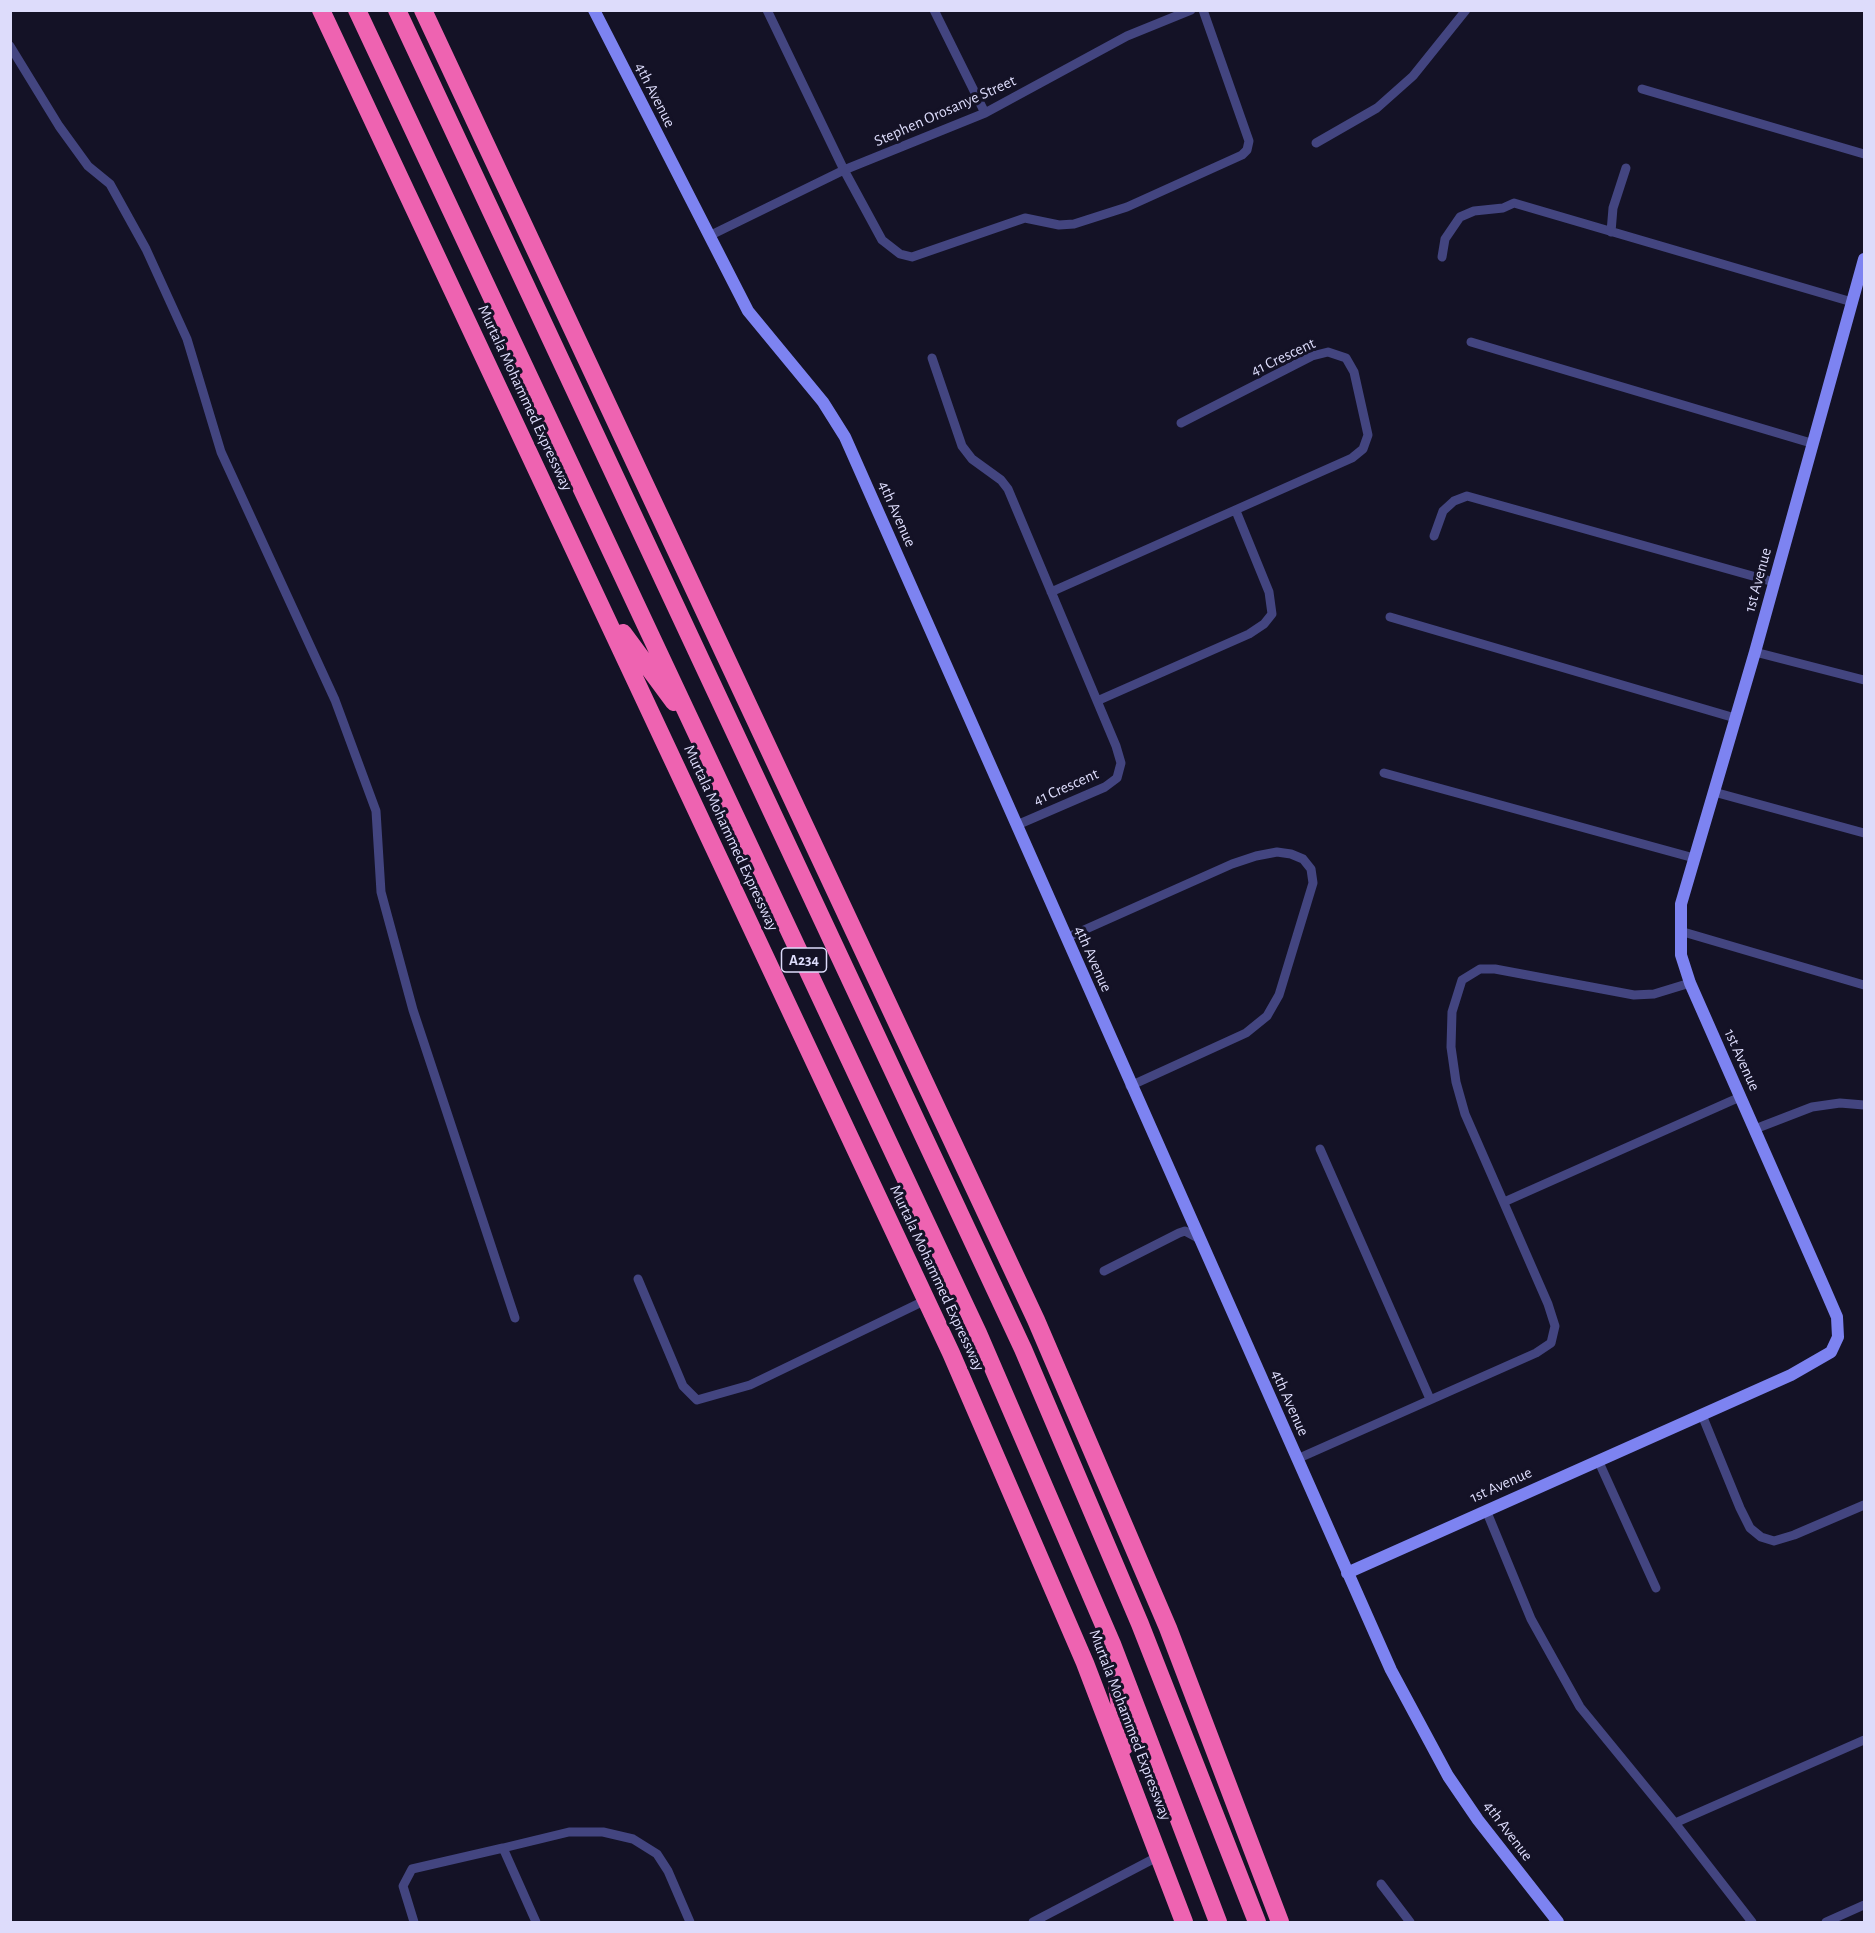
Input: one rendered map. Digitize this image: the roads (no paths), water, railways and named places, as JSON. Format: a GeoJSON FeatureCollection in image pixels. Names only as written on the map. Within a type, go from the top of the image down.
{"type":"FeatureCollection","features":[{"type":"Feature","properties":{"kind":"highway","name":"Murtala Mohammed Expressway"},"geometry":{"type":"LineString","coordinates":[[321,10],[926,1300],[1050,1577],[1184,1923]]}},
{"type":"Feature","properties":{"kind":"highway","name":"Murtala Mohammed Expressway"},"geometry":{"type":"LineString","coordinates":[[357,10],[978,1333],[1112,1644],[1218,1923]]}},
{"type":"Feature","properties":{"kind":"highway","name":"A234"},"geometry":{"type":"LineString","coordinates":[[397,10],[1023,1349],[1144,1634],[1257,1923]]}},
{"type":"Feature","properties":{"kind":"highway"},"geometry":{"type":"LineString","coordinates":[[423,10],[1036,1320],[1112,1493],[1190,1682],[1280,1923]]}},
{"type":"Feature","properties":{"kind":"highway"},"geometry":{"type":"LineString","coordinates":[[685,569],[728,715]]}},
{"type":"Feature","properties":{"kind":"highway"},"geometry":{"type":"LineString","coordinates":[[598,600],[698,735]]}},
{"type":"Feature","properties":{"kind":"highway"},"geometry":{"type":"LineString","coordinates":[[1112,1644],[1128,1774]]}},
{"type":"Feature","properties":{"kind":"street","name":"4th Avenue"},"geometry":{"type":"LineString","coordinates":[[594,10],[748,311],[823,402],[845,437],[1390,1670],[1448,1776],[1478,1820],[1558,1923]]}},
{"type":"Feature","properties":{"kind":"street"},"geometry":{"type":"LineString","coordinates":[[767,10],[844,170],[882,240],[900,254],[912,257],[1025,218],[1059,225],[1074,224],[1138,202],[1242,155],[1247,150],[1249,141],[1203,10]]}},
{"type":"Feature","properties":{"kind":"street"},"geometry":{"type":"LineString","coordinates":[[934,10],[985,113]]}},
{"type":"Feature","properties":{"kind":"street","name":"Stephen Orosanye Street"},"geometry":{"type":"LineString","coordinates":[[709,236],[844,170],[985,113],[1127,36],[1191,10]]}},
{"type":"Feature","properties":{"kind":"street"},"geometry":{"type":"LineString","coordinates":[[1316,143],[1386,100],[1413,76],[1466,10]]}},
{"type":"Feature","properties":{"kind":"street"},"geometry":{"type":"LineString","coordinates":[[10,45],[88,166],[110,184],[146,249],[187,339],[221,452],[335,700],[376,811],[381,892],[412,1010],[515,1318]]}},
{"type":"Feature","properties":{"kind":"street"},"geometry":{"type":"LineString","coordinates":[[1642,89],[1864,154]]}},
{"type":"Feature","properties":{"kind":"street"},"geometry":{"type":"LineString","coordinates":[[1611,232],[1613,208],[1626,168]]}},
{"type":"Feature","properties":{"kind":"street"},"geometry":{"type":"LineString","coordinates":[[1442,257],[1445,239],[1460,217],[1474,211],[1503,208],[1514,203],[1852,302]]}},
{"type":"Feature","properties":{"kind":"street","name":"1st Avenue"},"geometry":{"type":"LineString","coordinates":[[1347,1573],[1815,1363],[1832,1352],[1838,1337],[1837,1317],[1690,984],[1681,955],[1680,931],[1681,904],[1755,652],[1811,443],[1864,259]]}},
{"type":"Feature","properties":{"kind":"street"},"geometry":{"type":"LineString","coordinates":[[1471,342],[1811,443]]}},
{"type":"Feature","properties":{"kind":"street","name":"41 Crescent"},"geometry":{"type":"LineString","coordinates":[[1050,592],[1236,512],[1352,458],[1363,449],[1368,435],[1354,372],[1346,358],[1328,352],[1312,356],[1181,423]]}},
{"type":"Feature","properties":{"kind":"street","name":"41 Crescent"},"geometry":{"type":"LineString","coordinates":[[932,358],[962,446],[972,459],[1001,480],[1008,489],[1116,746],[1121,763],[1117,778],[1105,787],[1017,825]]}},
{"type":"Feature","properties":{"kind":"street"},"geometry":{"type":"LineString","coordinates":[[1434,536],[1443,511],[1454,501],[1467,496],[1774,582]]}},
{"type":"Feature","properties":{"kind":"street"},"geometry":{"type":"LineString","coordinates":[[1097,700],[1249,634],[1264,624],[1272,614],[1269,592],[1236,512]]}},
{"type":"Feature","properties":{"kind":"street"},"geometry":{"type":"LineString","coordinates":[[1390,617],[1735,718]]}},
{"type":"Feature","properties":{"kind":"street"},"geometry":{"type":"LineString","coordinates":[[1755,652],[1864,680]]}},
{"type":"Feature","properties":{"kind":"street"},"geometry":{"type":"LineString","coordinates":[[1384,773],[1694,858]]}},
{"type":"Feature","properties":{"kind":"street"},"geometry":{"type":"LineString","coordinates":[[1714,792],[1864,833]]}},
{"type":"Feature","properties":{"kind":"street"},"geometry":{"type":"LineString","coordinates":[[1066,938],[1232,864],[1256,856],[1277,852],[1291,854],[1304,859],[1311,869],[1313,883],[1278,995],[1267,1016],[1246,1033],[1130,1086]]}},
{"type":"Feature","properties":{"kind":"street"},"geometry":{"type":"LineString","coordinates":[[1680,931],[1864,985]]}},
{"type":"Feature","properties":{"kind":"street"},"geometry":{"type":"LineString","coordinates":[[1297,1459],[1536,1353],[1551,1343],[1555,1326],[1548,1304],[1465,1114],[1456,1082],[1451,1047],[1452,1012],[1462,980],[1480,969],[1495,969],[1634,996],[1654,994],[1690,984]]}},
{"type":"Feature","properties":{"kind":"street"},"geometry":{"type":"LineString","coordinates":[[1504,1202],[1740,1096]]}},
{"type":"Feature","properties":{"kind":"street"},"geometry":{"type":"LineString","coordinates":[[1755,1129],[1812,1107],[1840,1103],[1864,1105]]}},
{"type":"Feature","properties":{"kind":"street"},"geometry":{"type":"LineString","coordinates":[[1320,1149],[1430,1399]]}},
{"type":"Feature","properties":{"kind":"street"},"geometry":{"type":"LineString","coordinates":[[1104,1270],[1179,1233],[1185,1231],[1198,1238]]}},
{"type":"Feature","properties":{"kind":"street"},"geometry":{"type":"LineString","coordinates":[[638,1279],[684,1386],[697,1400],[750,1384],[926,1300]]}},
{"type":"Feature","properties":{"kind":"street"},"geometry":{"type":"LineString","coordinates":[[1702,1415],[1740,1508],[1750,1528],[1761,1537],[1774,1541],[1794,1535],[1864,1504]]}},
{"type":"Feature","properties":{"kind":"street"},"geometry":{"type":"LineString","coordinates":[[1598,1460],[1656,1588]]}},
{"type":"Feature","properties":{"kind":"street"},"geometry":{"type":"LineString","coordinates":[[1486,1510],[1531,1619],[1580,1707],[1676,1823],[1752,1923]]}},
{"type":"Feature","properties":{"kind":"street"},"geometry":{"type":"LineString","coordinates":[[1676,1823],[1864,1740]]}},
{"type":"Feature","properties":{"kind":"street"},"geometry":{"type":"LineString","coordinates":[[414,1923],[403,1886],[412,1869],[569,1832],[603,1832],[633,1839],[657,1854],[668,1871],[690,1923]]}},
{"type":"Feature","properties":{"kind":"street"},"geometry":{"type":"LineString","coordinates":[[503,1848],[536,1923]]}},
{"type":"Feature","properties":{"kind":"street"},"geometry":{"type":"LineString","coordinates":[[1033,1923],[1159,1856]]}},
{"type":"Feature","properties":{"kind":"street"},"geometry":{"type":"LineString","coordinates":[[1382,1884],[1410,1923]]}},
{"type":"Feature","properties":{"kind":"street"},"geometry":{"type":"LineString","coordinates":[[1826,1923],[1864,1905]]}}]}
